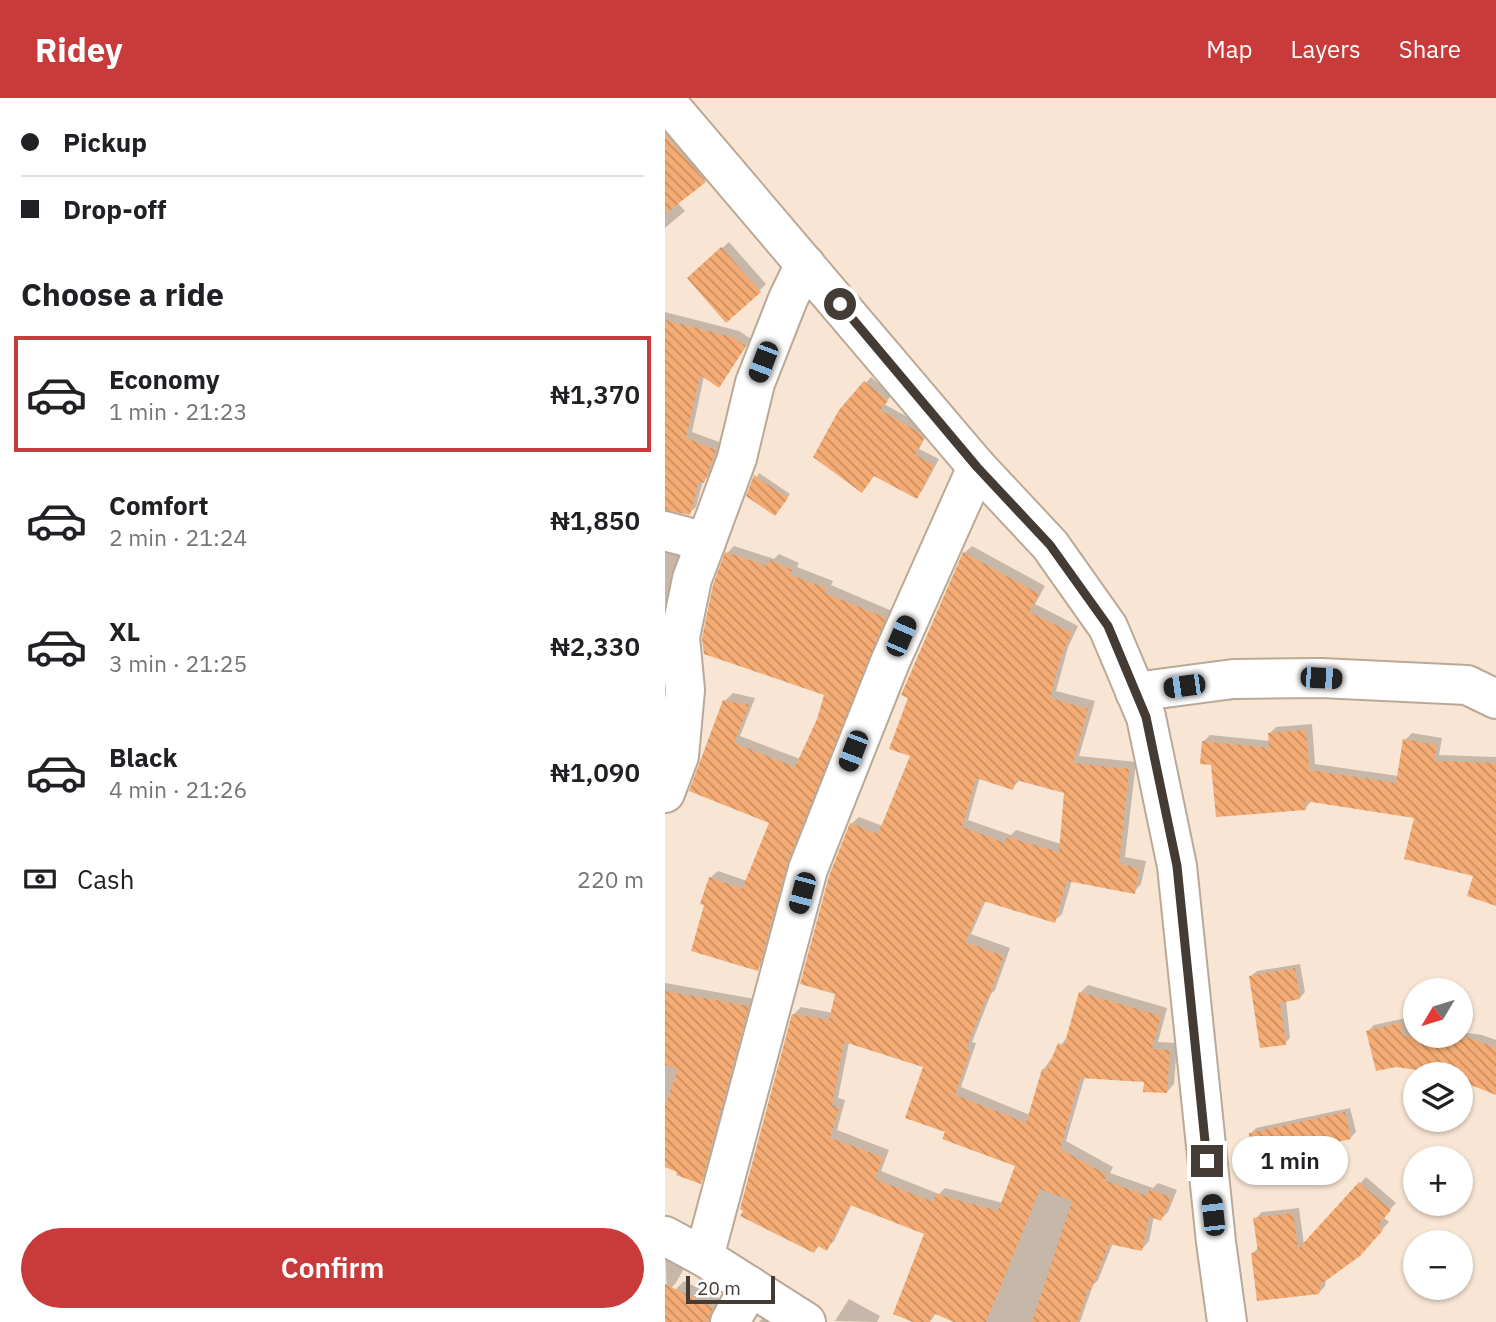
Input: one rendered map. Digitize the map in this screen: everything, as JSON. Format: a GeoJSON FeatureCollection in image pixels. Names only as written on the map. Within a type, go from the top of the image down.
{"type":"FeatureCollection","features":[{"type":"Feature","properties":{"kind":"street"},"geometry":{"type":"LineString","coordinates":[[665,100],[977,467],[1050,545],[1108,626],[1146,717],[1177,866],[1216,1242],[1227,1322]]}},
{"type":"Feature","properties":{"kind":"street"},"geometry":{"type":"LineString","coordinates":[[665,793],[679,756],[685,690],[680,637],[692,579],[737,458],[755,383],[788,299],[805,264]]}},
{"type":"Feature","properties":{"kind":"street"},"geometry":{"type":"LineString","coordinates":[[704,1257],[808,869],[890,662],[977,467]]}},
{"type":"Feature","properties":{"kind":"street"},"geometry":{"type":"LineString","coordinates":[[665,531],[706,542]]}},
{"type":"Feature","properties":{"kind":"street"},"geometry":{"type":"LineString","coordinates":[[1135,692],[1233,679],[1321,678],[1467,685],[1496,699]]}},
{"type":"Feature","properties":{"kind":"street"},"geometry":{"type":"LineString","coordinates":[[665,1236],[704,1257],[806,1322]]}},
{"type":"Feature","properties":{"kind":"street"},"geometry":{"type":"LineString","coordinates":[[730,1322],[750,1286]]}},
{"type":"Feature","properties":{"kind":"building"},"geometry":{"type":"Polygon","coordinates":[[[665,134],[706,182],[665,214],[665,134]]]}},
{"type":"Feature","properties":{"kind":"building"},"geometry":{"type":"Polygon","coordinates":[[[721,247],[761,292],[726,323],[687,278],[721,247]]]}},
{"type":"Feature","properties":{"kind":"building"},"geometry":{"type":"Polygon","coordinates":[[[665,320],[732,337],[746,346],[719,388],[700,375],[686,438],[716,450],[704,483],[699,481],[690,515],[665,510],[665,320]]]}},
{"type":"Feature","properties":{"kind":"building"},"geometry":{"type":"Polygon","coordinates":[[[864,381],[888,401],[880,410],[924,438],[915,455],[934,465],[917,499],[874,476],[862,493],[813,457],[839,410],[864,381]]]}},
{"type":"Feature","properties":{"kind":"building"},"geometry":{"type":"Polygon","coordinates":[[[754,475],[788,498],[775,516],[746,496],[754,475]]]}},
{"type":"Feature","properties":{"kind":"building"},"geometry":{"type":"Polygon","coordinates":[[[725,552],[767,566],[770,560],[792,570],[790,575],[827,588],[825,593],[886,618],[788,861],[758,971],[691,951],[704,905],[700,904],[709,877],[742,889],[769,823],[689,791],[723,700],[749,705],[734,743],[795,767],[817,719],[824,695],[704,654],[702,638],[713,585],[725,552]]]}},
{"type":"Feature","properties":{"kind":"building"},"geometry":{"type":"Polygon","coordinates":[[[963,552],[1039,594],[1029,612],[1072,633],[1061,656],[1050,698],[1088,709],[1073,763],[1129,769],[1119,864],[1139,868],[1135,894],[1067,881],[1055,923],[983,901],[965,942],[1004,956],[966,1049],[970,1051],[955,1095],[1026,1123],[1042,1069],[1047,1070],[1058,1043],[1064,1046],[1079,992],[1161,1016],[1152,1049],[1170,1050],[1167,1093],[1143,1092],[1144,1082],[1080,1078],[1060,1149],[1107,1175],[1104,1180],[1147,1196],[1150,1189],[1171,1198],[1161,1221],[1149,1216],[1142,1251],[1109,1244],[1091,1290],[1088,1289],[1077,1322],[1032,1322],[1072,1201],[1040,1189],[986,1322],[954,1322],[933,1313],[929,1322],[913,1322],[893,1314],[924,1234],[850,1205],[827,1251],[818,1246],[814,1253],[740,1216],[792,1014],[829,1020],[835,994],[800,984],[829,876],[850,823],[878,834],[910,756],[889,749],[908,698],[901,695],[963,552]],[[976,778],[962,827],[1005,843],[1007,837],[1059,852],[1064,793],[1016,780],[1013,790],[976,778]],[[844,1042],[832,1105],[839,1108],[830,1138],[883,1157],[875,1179],[933,1202],[936,1194],[998,1211],[1015,1166],[942,1139],[945,1132],[905,1118],[923,1067],[844,1042]]]}},
{"type":"Feature","properties":{"kind":"building"},"geometry":{"type":"Polygon","coordinates":[[[1306,730],[1309,770],[1396,783],[1403,739],[1437,745],[1434,761],[1496,763],[1496,906],[1467,896],[1473,876],[1404,859],[1414,818],[1305,801],[1306,810],[1216,817],[1211,765],[1200,764],[1202,741],[1269,748],[1268,733],[1306,730]]]}},
{"type":"Feature","properties":{"kind":"building"},"geometry":{"type":"Polygon","coordinates":[[[1295,968],[1300,999],[1280,1003],[1286,1045],[1260,1048],[1249,976],[1295,968]]]}},
{"type":"Feature","properties":{"kind":"building"},"geometry":{"type":"Polygon","coordinates":[[[665,991],[749,1006],[701,1184],[676,1175],[677,1172],[665,1167],[665,1106],[678,1069],[665,1065],[665,991]]]}},
{"type":"Feature","properties":{"kind":"building"},"geometry":{"type":"Polygon","coordinates":[[[1400,1023],[1403,1048],[1473,1048],[1473,1039],[1496,1048],[1496,1095],[1473,1086],[1473,1062],[1403,1062],[1403,1068],[1376,1071],[1366,1031],[1400,1023]]]}},
{"type":"Feature","properties":{"kind":"building"},"geometry":{"type":"Polygon","coordinates":[[[1345,1112],[1351,1139],[1250,1160],[1249,1133],[1345,1112]]]}},
{"type":"Feature","properties":{"kind":"building"},"geometry":{"type":"Polygon","coordinates":[[[1359,1182],[1391,1210],[1378,1225],[1383,1230],[1360,1256],[1320,1285],[1319,1294],[1257,1301],[1251,1253],[1258,1252],[1253,1218],[1293,1213],[1298,1249],[1359,1182]]]}},
{"type":"Feature","properties":{"kind":"building"},"geometry":{"type":"Polygon","coordinates":[[[665,1284],[713,1307],[708,1322],[665,1322],[665,1284]]]}},
{"type":"Feature","properties":{"kind":"route"},"geometry":{"type":"LineString","coordinates":[[840,304],[977,467],[1050,545],[1108,626],[1146,717],[1177,866],[1207,1161]]}}]}
